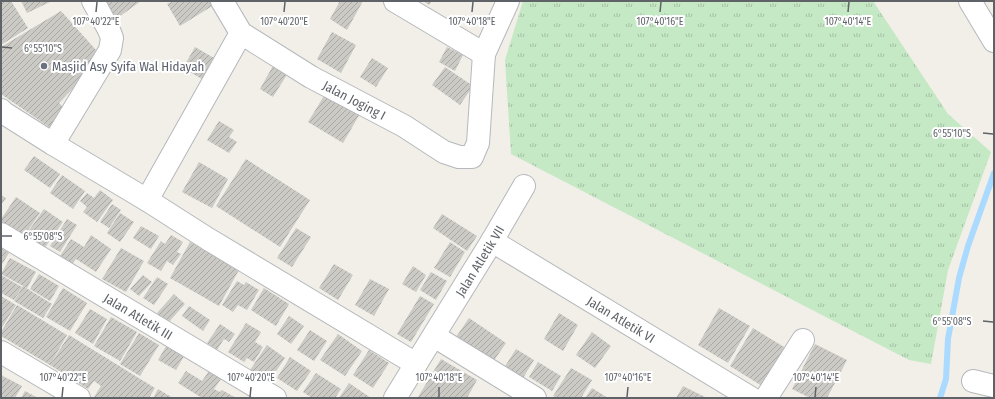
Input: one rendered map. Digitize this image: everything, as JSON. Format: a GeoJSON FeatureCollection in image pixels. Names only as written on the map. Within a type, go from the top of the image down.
{"type":"FeatureCollection","features":[{"type":"Feature","properties":{"kind":"street"},"geometry":{"type":"LineString","coordinates":[[53,144],[110,50],[112,38],[93,1]]}},
{"type":"Feature","properties":{"kind":"street","name":"Jalan Joging I"},"geometry":{"type":"LineString","coordinates":[[222,1],[242,32],[311,77],[404,126],[444,152],[459,157],[472,157],[478,143],[484,54]]}},
{"type":"Feature","properties":{"kind":"street"},"geometry":{"type":"LineString","coordinates":[[395,1],[484,54],[508,1]]}},
{"type":"Feature","properties":{"kind":"street"},"geometry":{"type":"LineString","coordinates":[[970,1],[994,42]]}},
{"type":"Feature","properties":{"kind":"street"},"geometry":{"type":"LineString","coordinates":[[147,200],[242,32]]}},
{"type":"Feature","properties":{"kind":"street"},"geometry":{"type":"LineString","coordinates":[[2,113],[416,364]]}},
{"type":"Feature","properties":{"kind":"street","name":"Jalan Atletik VII"},"geometry":{"type":"LineString","coordinates":[[395,398],[492,241],[524,186]]}},
{"type":"Feature","properties":{"kind":"street","name":"Jalan Atletik III"},"geometry":{"type":"LineString","coordinates":[[1,234],[275,398]]}},
{"type":"Feature","properties":{"kind":"street","name":"Jalan Atletik VI"},"geometry":{"type":"LineString","coordinates":[[492,241],[751,398]]}},
{"type":"Feature","properties":{"kind":"street"},"geometry":{"type":"LineString","coordinates":[[434,336],[528,396]]}},
{"type":"Feature","properties":{"kind":"street"},"geometry":{"type":"LineString","coordinates":[[766,398],[803,340]]}},
{"type":"Feature","properties":{"kind":"street"},"geometry":{"type":"LineString","coordinates":[[1,352],[79,398]]}},
{"type":"Feature","properties":{"kind":"green space"},"geometry":{"type":"Polygon","coordinates":[[[523,1],[873,1],[948,114],[991,152],[948,270],[931,364],[909,360],[511,154],[505,60],[523,1]]]}},
{"type":"Feature","properties":{"kind":"building"},"geometry":{"type":"Polygon","coordinates":[[[1,1],[11,1],[28,28],[1,45],[1,1]]]}},
{"type":"Feature","properties":{"kind":"building"},"geometry":{"type":"Polygon","coordinates":[[[21,1],[52,1],[27,13],[21,1]]]}},
{"type":"Feature","properties":{"kind":"building"},"geometry":{"type":"Polygon","coordinates":[[[108,1],[141,1],[112,22],[100,7],[108,1]]]}},
{"type":"Feature","properties":{"kind":"building"},"geometry":{"type":"Polygon","coordinates":[[[173,1],[212,1],[214,5],[180,26],[167,4],[173,1]]]}},
{"type":"Feature","properties":{"kind":"building"},"geometry":{"type":"Polygon","coordinates":[[[340,1],[363,1],[347,30],[330,19],[340,1]]]}},
{"type":"Feature","properties":{"kind":"building"},"geometry":{"type":"Polygon","coordinates":[[[423,1],[432,1],[429,5],[423,1]]]}},
{"type":"Feature","properties":{"kind":"building","name":"Masjid Asy Syifa Wal Hidayah"},"geometry":{"type":"Polygon","coordinates":[[[61,11],[96,50],[78,83],[59,103],[65,109],[52,129],[1,94],[1,47],[61,11]]]}},
{"type":"Feature","properties":{"kind":"building"},"geometry":{"type":"Polygon","coordinates":[[[332,32],[356,45],[341,73],[317,59],[332,32]]]}},
{"type":"Feature","properties":{"kind":"building"},"geometry":{"type":"Polygon","coordinates":[[[195,47],[214,58],[202,79],[183,68],[195,47]]]}},
{"type":"Feature","properties":{"kind":"building"},"geometry":{"type":"Polygon","coordinates":[[[447,47],[463,55],[455,71],[439,62],[447,47]]]}},
{"type":"Feature","properties":{"kind":"building"},"geometry":{"type":"Polygon","coordinates":[[[372,58],[388,68],[376,87],[360,77],[372,58]]]}},
{"type":"Feature","properties":{"kind":"building"},"geometry":{"type":"Polygon","coordinates":[[[274,64],[288,73],[273,97],[260,89],[274,64]]]}},
{"type":"Feature","properties":{"kind":"building"},"geometry":{"type":"Polygon","coordinates":[[[445,67],[473,86],[460,105],[432,85],[445,67]]]}},
{"type":"Feature","properties":{"kind":"building"},"geometry":{"type":"Polygon","coordinates":[[[327,91],[361,112],[343,143],[308,122],[327,91]]]}},
{"type":"Feature","properties":{"kind":"building"},"geometry":{"type":"Polygon","coordinates":[[[219,121],[234,130],[229,137],[237,142],[229,153],[207,140],[219,121]]]}},
{"type":"Feature","properties":{"kind":"building"},"geometry":{"type":"Polygon","coordinates":[[[34,156],[60,174],[50,188],[24,170],[34,156]]]}},
{"type":"Feature","properties":{"kind":"building"},"geometry":{"type":"Polygon","coordinates":[[[246,159],[310,200],[280,247],[216,206],[246,159]]]}},
{"type":"Feature","properties":{"kind":"building"},"geometry":{"type":"Polygon","coordinates":[[[199,162],[228,179],[212,208],[182,192],[199,162]]]}},
{"type":"Feature","properties":{"kind":"building"},"geometry":{"type":"Polygon","coordinates":[[[62,175],[85,191],[73,209],[50,193],[62,175]]]}},
{"type":"Feature","properties":{"kind":"building"},"geometry":{"type":"Polygon","coordinates":[[[100,190],[113,200],[97,222],[83,212],[87,207],[80,201],[87,193],[94,198],[100,190]]]}},
{"type":"Feature","properties":{"kind":"building"},"geometry":{"type":"Polygon","coordinates":[[[1,195],[6,198],[1,205],[1,195]]]}},
{"type":"Feature","properties":{"kind":"building"},"geometry":{"type":"Polygon","coordinates":[[[16,197],[40,213],[22,239],[1,225],[1,219],[16,197]]]}},
{"type":"Feature","properties":{"kind":"building"},"geometry":{"type":"Polygon","coordinates":[[[112,204],[121,210],[109,228],[100,222],[112,204]]]}},
{"type":"Feature","properties":{"kind":"building"},"geometry":{"type":"Polygon","coordinates":[[[44,209],[63,222],[44,249],[25,236],[44,209]]]}},
{"type":"Feature","properties":{"kind":"building"},"geometry":{"type":"Polygon","coordinates":[[[120,213],[134,222],[120,242],[107,233],[120,213]]]}},
{"type":"Feature","properties":{"kind":"building"},"geometry":{"type":"Polygon","coordinates":[[[442,214],[477,236],[467,251],[433,228],[442,214]]]}},
{"type":"Feature","properties":{"kind":"building"},"geometry":{"type":"Polygon","coordinates":[[[67,219],[77,225],[60,252],[50,246],[67,219]]]}},
{"type":"Feature","properties":{"kind":"building"},"geometry":{"type":"Polygon","coordinates":[[[141,226],[159,236],[151,249],[133,238],[141,226]]]}},
{"type":"Feature","properties":{"kind":"building"},"geometry":{"type":"Polygon","coordinates":[[[296,228],[311,237],[292,267],[277,258],[296,228]]]}},
{"type":"Feature","properties":{"kind":"building"},"geometry":{"type":"Polygon","coordinates":[[[91,235],[111,249],[96,272],[76,259],[72,264],[60,256],[71,239],[84,247],[91,235]]]}},
{"type":"Feature","properties":{"kind":"building"},"geometry":{"type":"Polygon","coordinates":[[[171,235],[183,242],[177,252],[181,254],[173,265],[167,261],[161,271],[147,263],[161,241],[165,244],[171,235]]]}},
{"type":"Feature","properties":{"kind":"building"},"geometry":{"type":"Polygon","coordinates":[[[190,242],[239,270],[219,306],[170,278],[190,242]]]}},
{"type":"Feature","properties":{"kind":"building"},"geometry":{"type":"Polygon","coordinates":[[[450,242],[465,252],[450,277],[434,268],[450,242]]]}},
{"type":"Feature","properties":{"kind":"building"},"geometry":{"type":"Polygon","coordinates":[[[1,248],[9,253],[1,266],[1,248]]]}},
{"type":"Feature","properties":{"kind":"building"},"geometry":{"type":"Polygon","coordinates":[[[121,248],[144,261],[126,292],[102,279],[121,248]]]}},
{"type":"Feature","properties":{"kind":"building"},"geometry":{"type":"Polygon","coordinates":[[[10,258],[36,272],[27,288],[1,274],[10,258]]]}},
{"type":"Feature","properties":{"kind":"building"},"geometry":{"type":"Polygon","coordinates":[[[334,264],[353,275],[338,300],[319,288],[334,264]]]}},
{"type":"Feature","properties":{"kind":"building"},"geometry":{"type":"Polygon","coordinates":[[[413,266],[426,275],[416,292],[402,284],[413,266]]]}},
{"type":"Feature","properties":{"kind":"building"},"geometry":{"type":"Polygon","coordinates":[[[431,272],[447,281],[436,300],[420,290],[431,272]]]}},
{"type":"Feature","properties":{"kind":"building"},"geometry":{"type":"Polygon","coordinates":[[[39,274],[59,286],[50,301],[30,289],[39,274]]]}},
{"type":"Feature","properties":{"kind":"building"},"geometry":{"type":"Polygon","coordinates":[[[1,275],[22,287],[14,300],[1,293],[1,275]]]}},
{"type":"Feature","properties":{"kind":"building"},"geometry":{"type":"Polygon","coordinates":[[[143,275],[152,282],[139,296],[130,289],[143,275]]]}},
{"type":"Feature","properties":{"kind":"building"},"geometry":{"type":"Polygon","coordinates":[[[157,277],[168,284],[154,305],[143,298],[157,277]]]}},
{"type":"Feature","properties":{"kind":"building"},"geometry":{"type":"Polygon","coordinates":[[[370,279],[389,289],[374,316],[355,305],[370,279]]]}},
{"type":"Feature","properties":{"kind":"building"},"geometry":{"type":"Polygon","coordinates":[[[237,281],[244,285],[246,282],[259,290],[247,310],[238,305],[233,312],[222,305],[237,281]]]}},
{"type":"Feature","properties":{"kind":"building"},"geometry":{"type":"Polygon","coordinates":[[[23,286],[52,304],[43,318],[14,301],[23,286]]]}},
{"type":"Feature","properties":{"kind":"building"},"geometry":{"type":"Polygon","coordinates":[[[63,288],[87,303],[70,331],[46,317],[63,288]]]}},
{"type":"Feature","properties":{"kind":"building"},"geometry":{"type":"Polygon","coordinates":[[[264,288],[289,304],[276,326],[251,310],[264,288]]]}},
{"type":"Feature","properties":{"kind":"building"},"geometry":{"type":"Polygon","coordinates":[[[174,294],[185,304],[168,323],[157,313],[174,294]]]}},
{"type":"Feature","properties":{"kind":"building"},"geometry":{"type":"Polygon","coordinates":[[[1,296],[16,305],[1,329],[1,296]]]}},
{"type":"Feature","properties":{"kind":"building"},"geometry":{"type":"Polygon","coordinates":[[[420,296],[434,304],[411,342],[397,334],[420,296]]]}},
{"type":"Feature","properties":{"kind":"building"},"geometry":{"type":"Polygon","coordinates":[[[17,305],[67,335],[50,365],[1,336],[1,332],[17,305]]]}},
{"type":"Feature","properties":{"kind":"building"},"geometry":{"type":"Polygon","coordinates":[[[189,306],[210,320],[203,331],[182,316],[189,306]]]}},
{"type":"Feature","properties":{"kind":"building"},"geometry":{"type":"Polygon","coordinates":[[[719,308],[750,326],[728,363],[698,345],[719,308]]]}},
{"type":"Feature","properties":{"kind":"building"},"geometry":{"type":"Polygon","coordinates":[[[90,309],[107,319],[93,344],[75,333],[90,309]]]}},
{"type":"Feature","properties":{"kind":"building"},"geometry":{"type":"Polygon","coordinates":[[[559,313],[578,325],[563,351],[544,339],[559,313]]]}},
{"type":"Feature","properties":{"kind":"building"},"geometry":{"type":"Polygon","coordinates":[[[289,316],[304,326],[291,344],[277,334],[289,316]]]}},
{"type":"Feature","properties":{"kind":"building"},"geometry":{"type":"Polygon","coordinates":[[[111,317],[137,332],[120,361],[94,346],[111,317]]]}},
{"type":"Feature","properties":{"kind":"building"},"geometry":{"type":"Polygon","coordinates":[[[469,318],[506,343],[493,362],[456,337],[469,318]]]}},
{"type":"Feature","properties":{"kind":"building"},"geometry":{"type":"Polygon","coordinates":[[[246,323],[261,332],[255,342],[263,347],[254,362],[247,358],[244,362],[228,352],[246,323]]]}},
{"type":"Feature","properties":{"kind":"building"},"geometry":{"type":"Polygon","coordinates":[[[220,324],[235,334],[229,342],[224,339],[217,350],[207,343],[220,324]]]}},
{"type":"Feature","properties":{"kind":"building"},"geometry":{"type":"Polygon","coordinates":[[[753,328],[789,350],[765,388],[730,366],[753,328]]]}},
{"type":"Feature","properties":{"kind":"building"},"geometry":{"type":"Polygon","coordinates":[[[310,330],[327,341],[314,361],[297,350],[310,330]]]}},
{"type":"Feature","properties":{"kind":"building"},"geometry":{"type":"Polygon","coordinates":[[[592,332],[611,346],[595,368],[576,355],[592,332]]]}},
{"type":"Feature","properties":{"kind":"building"},"geometry":{"type":"Polygon","coordinates":[[[139,333],[159,345],[140,376],[120,364],[139,333]]]}},
{"type":"Feature","properties":{"kind":"building"},"geometry":{"type":"Polygon","coordinates":[[[338,334],[362,351],[345,376],[320,360],[338,334]]]}},
{"type":"Feature","properties":{"kind":"building"},"geometry":{"type":"Polygon","coordinates":[[[69,335],[155,388],[149,398],[95,398],[94,397],[101,386],[94,381],[88,389],[50,365],[69,335]]]}},
{"type":"Feature","properties":{"kind":"building"},"geometry":{"type":"Polygon","coordinates":[[[168,343],[186,353],[176,370],[158,360],[168,343]]]}},
{"type":"Feature","properties":{"kind":"building"},"geometry":{"type":"Polygon","coordinates":[[[815,344],[847,360],[827,398],[810,398],[792,389],[815,344]]]}},
{"type":"Feature","properties":{"kind":"building"},"geometry":{"type":"Polygon","coordinates":[[[267,345],[285,358],[268,383],[250,370],[267,345]]]}},
{"type":"Feature","properties":{"kind":"building"},"geometry":{"type":"Polygon","coordinates":[[[516,349],[534,360],[520,383],[502,371],[516,349]]]}},
{"type":"Feature","properties":{"kind":"building"},"geometry":{"type":"Polygon","coordinates":[[[369,350],[389,363],[373,388],[353,375],[369,350]]]}},
{"type":"Feature","properties":{"kind":"building"},"geometry":{"type":"Polygon","coordinates":[[[290,357],[311,371],[297,391],[277,378],[290,357]]]}},
{"type":"Feature","properties":{"kind":"building"},"geometry":{"type":"Polygon","coordinates":[[[441,359],[477,380],[467,398],[418,397],[441,359]]]}},
{"type":"Feature","properties":{"kind":"building"},"geometry":{"type":"Polygon","coordinates":[[[538,362],[561,376],[552,391],[529,377],[538,362]]]}},
{"type":"Feature","properties":{"kind":"building"},"geometry":{"type":"Polygon","coordinates":[[[571,368],[592,380],[581,398],[557,398],[553,396],[571,368]]]}},
{"type":"Feature","properties":{"kind":"building"},"geometry":{"type":"Polygon","coordinates":[[[186,371],[202,381],[209,371],[221,379],[214,389],[220,392],[222,390],[236,398],[202,398],[178,383],[186,371]]]}},
{"type":"Feature","properties":{"kind":"building"},"geometry":{"type":"Polygon","coordinates":[[[316,373],[341,389],[335,398],[312,398],[303,392],[316,373]]]}},
{"type":"Feature","properties":{"kind":"building"},"geometry":{"type":"Polygon","coordinates":[[[1,375],[22,386],[15,398],[1,398],[1,375]]]}},
{"type":"Feature","properties":{"kind":"building"},"geometry":{"type":"Polygon","coordinates":[[[349,383],[371,398],[339,398],[349,383]]]}},
{"type":"Feature","properties":{"kind":"building"},"geometry":{"type":"Polygon","coordinates":[[[683,386],[707,398],[676,398],[683,386]]]}},
{"type":"Feature","properties":{"kind":"building"},"geometry":{"type":"Polygon","coordinates":[[[592,388],[608,398],[585,398],[592,388]]]}},
{"type":"Feature","properties":{"kind":"building"},"geometry":{"type":"Polygon","coordinates":[[[158,389],[173,398],[153,398],[158,389]]]}},
{"type":"Feature","properties":{"kind":"building"},"geometry":{"type":"Polygon","coordinates":[[[25,391],[38,398],[21,398],[25,391]]]}},
{"type":"Feature","properties":{"kind":"waterway"},"geometry":{"type":"LineString","coordinates":[[940,398],[946,379],[948,339],[959,278],[968,246],[994,173]]}},
{"type":"Feature","properties":{"kind":"place","name":"Masjid Asy Syifa Wal Hidayah"},"geometry":{"type":"Point","coordinates":[44,66]}}]}
